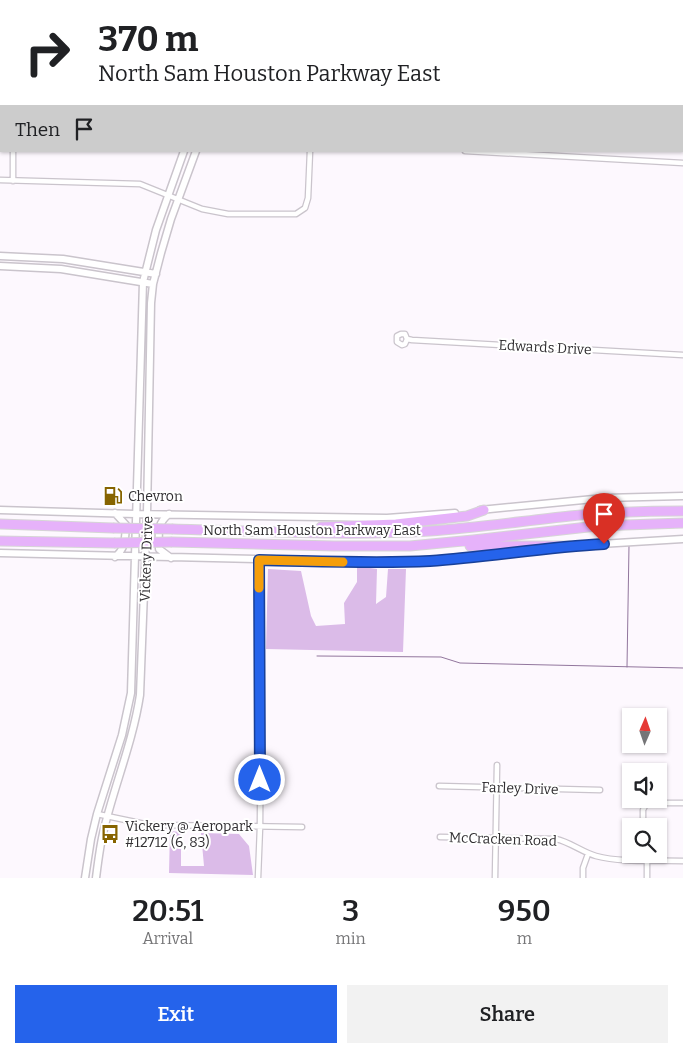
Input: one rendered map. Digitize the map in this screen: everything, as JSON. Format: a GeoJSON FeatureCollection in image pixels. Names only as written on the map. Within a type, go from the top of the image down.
{"type":"FeatureCollection","features":[{"type":"Feature","properties":{"kind":"highway"},"geometry":{"type":"LineString","coordinates":[[256,531],[396,524],[467,516],[484,510]]}},
{"type":"Feature","properties":{"kind":"highway","name":"North Sam Houston Parkway East"},"geometry":{"type":"LineString","coordinates":[[0,524],[360,533],[429,531],[572,516],[683,510]]}},
{"type":"Feature","properties":{"kind":"highway","name":"North Sam Houston Parkway East"},"geometry":{"type":"LineString","coordinates":[[0,541],[410,546],[597,526],[683,524]]}},
{"type":"Feature","properties":{"kind":"highway"},"geometry":{"type":"LineString","coordinates":[[410,546],[570,546]]}},
{"type":"Feature","properties":{"kind":"main road","name":"Vickery Drive"},"geometry":{"type":"LineString","coordinates":[[85,878],[97,814],[122,735],[131,693],[143,282],[156,230],[184,152]]}},
{"type":"Feature","properties":{"kind":"main road","name":"Vickery Drive"},"geometry":{"type":"LineString","coordinates":[[96,878],[108,816],[140,695],[154,284],[178,200],[196,152]]}},
{"type":"Feature","properties":{"kind":"main road"},"geometry":{"type":"LineString","coordinates":[[0,256],[52,258],[156,274]]}},
{"type":"Feature","properties":{"kind":"main road"},"geometry":{"type":"LineString","coordinates":[[22,266],[23,257]]}},
{"type":"Feature","properties":{"kind":"main road"},"geometry":{"type":"LineString","coordinates":[[80,271],[81,262]]}},
{"type":"Feature","properties":{"kind":"main road"},"geometry":{"type":"LineString","coordinates":[[0,266],[80,271],[154,284]]}},
{"type":"Feature","properties":{"kind":"main road"},"geometry":{"type":"LineString","coordinates":[[141,331],[151,331]]}},
{"type":"Feature","properties":{"kind":"main road"},"geometry":{"type":"LineString","coordinates":[[139,390],[150,390]]}},
{"type":"Feature","properties":{"kind":"main road","name":"North Sam Houston Parkway East"},"geometry":{"type":"LineString","coordinates":[[0,510],[387,518],[604,498],[683,496]]}},
{"type":"Feature","properties":{"kind":"main road"},"geometry":{"type":"LineString","coordinates":[[115,513],[126,525],[124,545],[121,552],[115,557]]}},
{"type":"Feature","properties":{"kind":"main road"},"geometry":{"type":"LineString","coordinates":[[169,514],[162,519],[160,524],[159,549],[172,558]]}},
{"type":"Feature","properties":{"kind":"main road","name":"North Sam Houston Parkway East"},"geometry":{"type":"LineString","coordinates":[[0,553],[349,562],[431,560],[570,546],[683,540]]}},
{"type":"Feature","properties":{"kind":"main road"},"geometry":{"type":"LineString","coordinates":[[134,627],[143,628]]}},
{"type":"Feature","properties":{"kind":"main road"},"geometry":{"type":"LineString","coordinates":[[122,735],[130,737]]}},
{"type":"Feature","properties":{"kind":"street"},"geometry":{"type":"LineString","coordinates":[[13,152],[13,181]]}},
{"type":"Feature","properties":{"kind":"street"},"geometry":{"type":"LineString","coordinates":[[0,180],[140,184],[202,209],[228,214],[296,214],[305,208],[308,198],[310,152]]}},
{"type":"Feature","properties":{"kind":"street"},"geometry":{"type":"LineString","coordinates":[[483,152],[683,163]]}},
{"type":"Feature","properties":{"kind":"street","name":"Edwards Drive"},"geometry":{"type":"LineString","coordinates":[[407,339],[683,354]]}},
{"type":"Feature","properties":{"kind":"street"},"geometry":{"type":"LineString","coordinates":[[258,878],[261,686],[259,560]]}},
{"type":"Feature","properties":{"kind":"street"},"geometry":{"type":"LineString","coordinates":[[495,878],[497,764]]}},
{"type":"Feature","properties":{"kind":"street","name":"Farley Drive"},"geometry":{"type":"LineString","coordinates":[[439,786],[600,790]]}},
{"type":"Feature","properties":{"kind":"street"},"geometry":{"type":"LineString","coordinates":[[643,818],[643,810],[646,804],[683,803]]}},
{"type":"Feature","properties":{"kind":"street"},"geometry":{"type":"LineString","coordinates":[[97,814],[145,824],[302,827]]}},
{"type":"Feature","properties":{"kind":"street","name":"McCracken Road"},"geometry":{"type":"LineString","coordinates":[[440,837],[556,838],[588,854],[605,858],[622,859]]}},
{"type":"Feature","properties":{"kind":"street"},"geometry":{"type":"LineString","coordinates":[[583,878],[583,868],[588,854]]}},
{"type":"Feature","properties":{"kind":"street","name":"McCracken Road"},"geometry":{"type":"LineString","coordinates":[[667,860],[683,860]]}},
{"type":"Feature","properties":{"kind":"street"},"geometry":{"type":"LineString","coordinates":[[645,863],[647,878]]}},
{"type":"Feature","properties":{"kind":"shaded area"},"geometry":{"type":"Polygon","coordinates":[[[357,566],[377,569],[376,604],[386,597],[388,569],[406,569],[403,652],[266,649],[268,569],[301,571],[311,616],[316,626],[345,624],[344,603],[357,582],[357,566]]]}},
{"type":"Feature","properties":{"kind":"shaded area"},"geometry":{"type":"Polygon","coordinates":[[[170,831],[181,832],[181,866],[204,866],[201,833],[239,834],[249,846],[253,875],[169,873],[170,831]]]}},
{"type":"Feature","properties":{"kind":"waterway"},"geometry":{"type":"LineString","coordinates":[[627,667],[629,546]]}},
{"type":"Feature","properties":{"kind":"waterway"},"geometry":{"type":"LineString","coordinates":[[317,656],[441,657],[460,663],[683,668]]}},
{"type":"Feature","properties":{"kind":"slow traffic"},"geometry":{"type":"LineString","coordinates":[[259,588],[259,560],[343,562]]}},
{"type":"Feature","properties":{"kind":"place","name":"Chevron"},"geometry":{"type":"Point","coordinates":[113,496]}},
{"type":"Feature","properties":{"kind":"place","name":"Vickery @ Aeropark #12712 (6, 83)"},"geometry":{"type":"Point","coordinates":[110,834]}},
{"type":"Feature","properties":{"kind":"route"},"geometry":{"type":"LineString","coordinates":[[260,780],[259,560],[355,562],[431,560],[604,544]]}}]}
